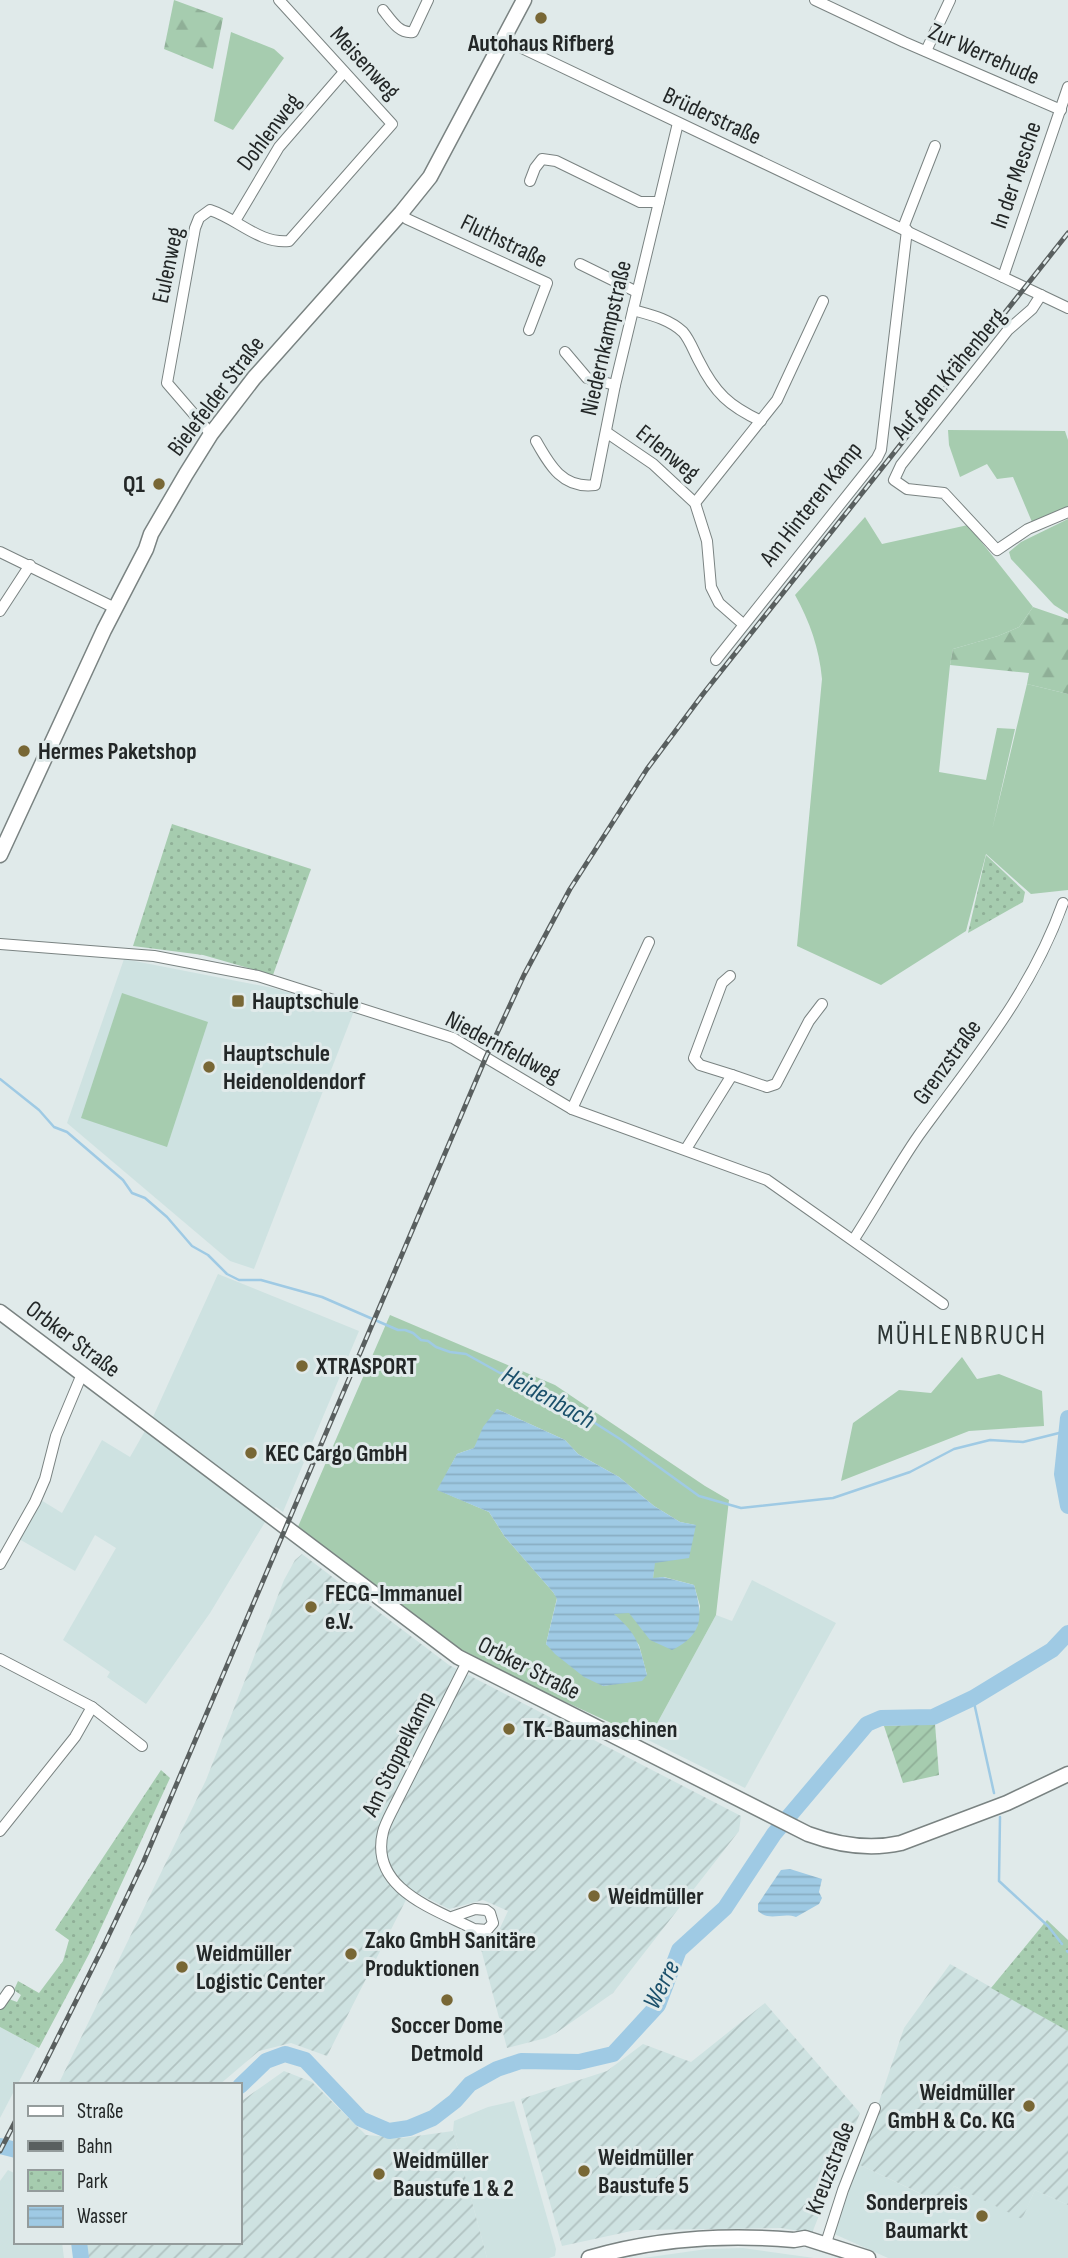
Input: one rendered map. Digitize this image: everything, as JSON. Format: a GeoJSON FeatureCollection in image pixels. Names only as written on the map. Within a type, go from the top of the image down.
{"type":"FeatureCollection","features":[{"type":"Feature","properties":{"kind":"main road","name":"Bielefelder Straße"},"geometry":{"type":"LineString","coordinates":[[0,855],[151,534],[211,434],[285,342],[420,191],[439,163],[524,0]]}},
{"type":"Feature","properties":{"kind":"main road","name":"Orbker Straße"},"geometry":{"type":"LineString","coordinates":[[0,1312],[467,1662],[798,1829],[832,1842],[888,1846],[1007,1803],[1068,1774]]}},
{"type":"Feature","properties":{"kind":"main road"},"geometry":{"type":"LineString","coordinates":[[589,2258],[681,2238],[756,2236],[794,2240],[805,2238],[868,2258]]}},
{"type":"Feature","properties":{"kind":"main road"},"geometry":{"type":"LineString","coordinates":[[794,2240],[802,2248],[844,2258]]}},
{"type":"Feature","properties":{"kind":"street","name":"Meisenweg"},"geometry":{"type":"LineString","coordinates":[[279,0],[392,124]]}},
{"type":"Feature","properties":{"kind":"street"},"geometry":{"type":"LineString","coordinates":[[383,10],[401,30],[414,32],[428,0]]}},
{"type":"Feature","properties":{"kind":"street","name":"Zur Werrehude"},"geometry":{"type":"LineString","coordinates":[[815,0],[1060,110]]}},
{"type":"Feature","properties":{"kind":"street"},"geometry":{"type":"LineString","coordinates":[[926,51],[950,0]]}},
{"type":"Feature","properties":{"kind":"street","name":"Brüderstraße"},"geometry":{"type":"LineString","coordinates":[[503,39],[1068,308]]}},
{"type":"Feature","properties":{"kind":"street","name":"Dohlenweg"},"geometry":{"type":"LineString","coordinates":[[235,221],[279,147],[344,72]]}},
{"type":"Feature","properties":{"kind":"street","name":"In der Mesche"},"geometry":{"type":"LineString","coordinates":[[1003,277],[1068,87]]}},
{"type":"Feature","properties":{"kind":"street","name":"Niedernkampstraße"},"geometry":{"type":"LineString","coordinates":[[536,441],[548,463],[562,479],[586,486],[595,485],[615,385],[678,123]]}},
{"type":"Feature","properties":{"kind":"street","name":"Eulenweg"},"geometry":{"type":"LineString","coordinates":[[211,434],[167,383],[199,218],[211,210],[270,240],[289,241],[392,124]]}},
{"type":"Feature","properties":{"kind":"street"},"geometry":{"type":"LineString","coordinates":[[905,229],[935,146]]}},
{"type":"Feature","properties":{"kind":"street"},"geometry":{"type":"LineString","coordinates":[[530,181],[542,159],[556,161],[640,202],[659,202]]}},
{"type":"Feature","properties":{"kind":"street","name":"Fluthstraße"},"geometry":{"type":"LineString","coordinates":[[401,213],[407,219],[547,283],[529,330]]}},
{"type":"Feature","properties":{"kind":"street","name":"Am Hinteren Kamp"},"geometry":{"type":"LineString","coordinates":[[716,660],[881,450],[905,229]]}},
{"type":"Feature","properties":{"kind":"street"},"geometry":{"type":"LineString","coordinates":[[580,264],[637,292]]}},
{"type":"Feature","properties":{"kind":"street","name":"Auf dem Krähenberg"},"geometry":{"type":"LineString","coordinates":[[1041,295],[1032,309],[1007,330],[909,454],[894,480],[907,489],[944,493],[997,550],[1028,529],[1068,512]]}},
{"type":"Feature","properties":{"kind":"street"},"geometry":{"type":"LineString","coordinates":[[695,503],[777,400],[823,301]]}},
{"type":"Feature","properties":{"kind":"street"},"geometry":{"type":"LineString","coordinates":[[633,310],[661,318],[685,334],[708,380],[723,399],[742,413],[761,421]]}},
{"type":"Feature","properties":{"kind":"street"},"geometry":{"type":"LineString","coordinates":[[565,352],[587,378],[615,385]]}},
{"type":"Feature","properties":{"kind":"street","name":"Erlenweg"},"geometry":{"type":"LineString","coordinates":[[606,432],[653,464],[695,503],[707,541],[711,587],[719,603],[743,624]]}},
{"type":"Feature","properties":{"kind":"street"},"geometry":{"type":"LineString","coordinates":[[0,552],[115,608]]}},
{"type":"Feature","properties":{"kind":"street"},"geometry":{"type":"LineString","coordinates":[[0,611],[30,565]]}},
{"type":"Feature","properties":{"kind":"street","name":"Grenzstraße"},"geometry":{"type":"LineString","coordinates":[[854,1240],[918,1137],[986,1047],[1027,984],[1049,940],[1063,903]]}},
{"type":"Feature","properties":{"kind":"street"},"geometry":{"type":"LineString","coordinates":[[572,1108],[649,942]]}},
{"type":"Feature","properties":{"kind":"street","name":"Niedernfeldweg"},"geometry":{"type":"LineString","coordinates":[[0,944],[154,956],[263,977],[453,1038],[572,1108],[767,1180],[943,1304]]}},
{"type":"Feature","properties":{"kind":"street"},"geometry":{"type":"LineString","coordinates":[[730,976],[722,983],[694,1058],[700,1065],[767,1087],[776,1084],[809,1021],[822,1004]]}},
{"type":"Feature","properties":{"kind":"street"},"geometry":{"type":"LineString","coordinates":[[686,1149],[732,1076]]}},
{"type":"Feature","properties":{"kind":"street"},"geometry":{"type":"LineString","coordinates":[[0,1564],[3,1550],[35,1502],[45,1479],[56,1436],[82,1374]]}},
{"type":"Feature","properties":{"kind":"street"},"geometry":{"type":"LineString","coordinates":[[0,1660],[92,1707],[142,1746]]}},
{"type":"Feature","properties":{"kind":"street","name":"Am Stoppelkamp"},"geometry":{"type":"LineString","coordinates":[[452,1917],[399,1888],[382,1861],[381,1844],[383,1830],[467,1662]]}},
{"type":"Feature","properties":{"kind":"street"},"geometry":{"type":"LineString","coordinates":[[0,1831],[75,1737],[92,1707]]}},
{"type":"Feature","properties":{"kind":"street"},"geometry":{"type":"LineString","coordinates":[[0,2004],[9,1991]]}},
{"type":"Feature","properties":{"kind":"street","name":"Kreuzstraße"},"geometry":{"type":"LineString","coordinates":[[825,2243],[875,2108]]}},
{"type":"Feature","properties":{"kind":"shaded area","name":"Hauptschule Heidenoldendorf"},"geometry":{"type":"Polygon","coordinates":[[[124,959],[273,988],[354,1011],[254,1269],[230,1261],[67,1123],[124,959]]]}},
{"type":"Feature","properties":{"kind":"shaded area"},"geometry":{"type":"Polygon","coordinates":[[[218,1274],[359,1331],[283,1512],[276,1507],[273,1509],[210,1613],[146,1704],[107,1677],[110,1672],[63,1640],[116,1548],[95,1535],[75,1571],[19,1539],[41,1500],[62,1513],[102,1440],[130,1457],[153,1417],[218,1274]]]}},
{"type":"Feature","properties":{"kind":"shaded area"},"geometry":{"type":"Polygon","coordinates":[[[302,1554],[449,1665],[741,1816],[739,1831],[613,1993],[546,2038],[507,2048],[481,1949],[492,1945],[508,1911],[483,1900],[449,1909],[411,1890],[327,2056],[291,2043],[259,2051],[221,2083],[59,2083],[206,1780],[284,1580],[295,1560],[302,1554]]]}},
{"type":"Feature","properties":{"kind":"shaded area"},"geometry":{"type":"Polygon","coordinates":[[[752,1580],[836,1623],[745,1788],[648,1740],[716,1615],[732,1621],[752,1580]]]}},
{"type":"Feature","properties":{"kind":"shaded area"},"geometry":{"type":"Polygon","coordinates":[[[950,1964],[1068,2031],[1068,2205],[1035,2190],[1022,2219],[954,2186],[945,2205],[858,2164],[904,2028],[950,1964]]]}},
{"type":"Feature","properties":{"kind":"shaded area"},"geometry":{"type":"Polygon","coordinates":[[[765,2003],[860,2113],[812,2233],[781,2228],[636,2230],[562,2246],[521,2099],[607,2071],[643,2044],[691,2062],[765,2003]]]}},
{"type":"Feature","properties":{"kind":"shaded area"},"geometry":{"type":"Polygon","coordinates":[[[0,2027],[37,2047],[18,2083],[14,2083],[14,2091],[0,2118],[0,2027]]]}},
{"type":"Feature","properties":{"kind":"shaded area"},"geometry":{"type":"Polygon","coordinates":[[[284,2071],[312,2082],[366,2135],[403,2138],[453,2131],[487,2258],[80,2258],[83,2244],[242,2244],[242,2101],[284,2071]]]}},
{"type":"Feature","properties":{"kind":"shaded area"},"geometry":{"type":"Polygon","coordinates":[[[514,2101],[556,2249],[555,2256],[549,2258],[487,2258],[453,2131],[454,2121],[488,2107],[514,2101]]]}},
{"type":"Feature","properties":{"kind":"shaded area"},"geometry":{"type":"Polygon","coordinates":[[[858,2164],[944,2205],[954,2186],[1022,2218],[1035,2190],[1068,2205],[1068,2258],[888,2258],[832,2233],[858,2164]]]}},
{"type":"Feature","properties":{"kind":"shaded area"},"geometry":{"type":"Polygon","coordinates":[[[8,2170],[14,2173],[14,2244],[62,2244],[64,2258],[0,2258],[0,2181],[8,2170]]]}},
{"type":"Feature","properties":{"kind":"shaded area"},"geometry":{"type":"Polygon","coordinates":[[[743,2248],[814,2258],[643,2258],[707,2249],[743,2248]]]}},
{"type":"Feature","properties":{"kind":"green space"},"geometry":{"type":"Polygon","coordinates":[[[174,0],[223,18],[213,69],[164,49],[174,0]]]}},
{"type":"Feature","properties":{"kind":"green space"},"geometry":{"type":"Polygon","coordinates":[[[231,32],[274,49],[284,58],[233,130],[214,121],[231,32]]]}},
{"type":"Feature","properties":{"kind":"green space"},"geometry":{"type":"Polygon","coordinates":[[[948,430],[1065,431],[1068,440],[1068,507],[1032,522],[1013,477],[997,479],[987,464],[960,477],[949,445],[948,430]]]}},
{"type":"Feature","properties":{"kind":"green space"},"geometry":{"type":"Polygon","coordinates":[[[865,517],[882,544],[968,525],[1033,607],[1019,627],[953,649],[950,665],[939,772],[986,780],[997,728],[1015,729],[992,830],[1027,684],[1068,694],[1068,890],[1031,894],[986,854],[966,931],[881,985],[797,946],[822,679],[813,636],[795,595],[865,517]]]}},
{"type":"Feature","properties":{"kind":"green space"},"geometry":{"type":"Polygon","coordinates":[[[1068,519],[1068,614],[1054,605],[1011,559],[1009,552],[1021,542],[1068,519]]]}},
{"type":"Feature","properties":{"kind":"green space"},"geometry":{"type":"Polygon","coordinates":[[[1033,607],[1068,619],[1068,694],[1027,684],[1029,673],[950,665],[953,649],[1019,627],[1033,607]]]}},
{"type":"Feature","properties":{"kind":"green space"},"geometry":{"type":"Polygon","coordinates":[[[172,824],[311,869],[273,975],[203,955],[133,946],[172,824]]]}},
{"type":"Feature","properties":{"kind":"green space"},"geometry":{"type":"Polygon","coordinates":[[[986,855],[1025,892],[1023,902],[968,933],[986,855]]]}},
{"type":"Feature","properties":{"kind":"green space"},"geometry":{"type":"Polygon","coordinates":[[[122,993],[208,1022],[167,1147],[81,1118],[122,993]]]}},
{"type":"Feature","properties":{"kind":"green space"},"geometry":{"type":"Polygon","coordinates":[[[390,1315],[555,1385],[729,1500],[716,1615],[648,1740],[470,1658],[297,1529],[390,1315]],[[497,1409],[474,1448],[457,1454],[438,1490],[489,1512],[505,1537],[553,1592],[557,1598],[546,1644],[603,1686],[633,1681],[647,1675],[639,1645],[613,1613],[629,1613],[697,1627],[700,1606],[694,1585],[664,1577],[653,1579],[654,1563],[695,1525],[680,1522],[654,1506],[619,1477],[578,1454],[565,1440],[497,1409]]]}},
{"type":"Feature","properties":{"kind":"green space"},"geometry":{"type":"Polygon","coordinates":[[[962,1357],[977,1379],[999,1374],[1042,1391],[1044,1426],[969,1431],[841,1481],[853,1423],[899,1390],[931,1393],[962,1357]]]}},
{"type":"Feature","properties":{"kind":"green space"},"geometry":{"type":"Polygon","coordinates":[[[935,1724],[939,1775],[903,1783],[884,1726],[935,1724]]]}},
{"type":"Feature","properties":{"kind":"green space"},"geometry":{"type":"Polygon","coordinates":[[[161,1770],[170,1778],[89,1954],[39,2048],[0,2027],[0,2008],[6,1998],[17,2002],[21,1995],[14,1990],[18,1981],[39,1993],[63,1961],[69,1940],[55,1930],[161,1770]]]}},
{"type":"Feature","properties":{"kind":"green space"},"geometry":{"type":"Polygon","coordinates":[[[1047,1920],[1068,1940],[1068,2031],[991,1988],[1047,1920]]]}},
{"type":"Feature","properties":{"kind":"water"},"geometry":{"type":"Polygon","coordinates":[[[497,1409],[565,1440],[578,1454],[619,1477],[654,1506],[680,1522],[696,1525],[689,1558],[655,1563],[653,1578],[663,1577],[694,1585],[699,1615],[695,1631],[690,1637],[672,1650],[650,1640],[629,1613],[614,1614],[633,1634],[639,1648],[647,1675],[642,1681],[603,1686],[584,1677],[555,1654],[546,1644],[557,1599],[553,1592],[505,1537],[489,1512],[437,1490],[457,1454],[474,1448],[483,1427],[497,1409]]]}},
{"type":"Feature","properties":{"kind":"water"},"geometry":{"type":"Polygon","coordinates":[[[790,1869],[822,1879],[819,1892],[822,1898],[819,1904],[796,1917],[767,1916],[758,1911],[758,1904],[781,1870],[790,1869]]]}},
{"type":"Feature","properties":{"kind":"waterway","name":"Heidenbach"},"geometry":{"type":"LineString","coordinates":[[0,1079],[39,1110],[54,1127],[67,1132],[123,1180],[132,1193],[145,1198],[167,1217],[192,1246],[208,1255],[227,1274],[239,1280],[261,1280],[322,1297],[398,1330],[413,1333],[436,1347],[466,1354],[500,1373],[512,1373],[620,1439],[699,1496],[741,1508],[833,1498],[910,1472],[954,1449],[990,1440],[1023,1442],[1067,1431]]}},
{"type":"Feature","properties":{"kind":"waterway","name":"Werre"},"geometry":{"type":"LineString","coordinates":[[1068,1418],[1062,1474],[1068,1506]]}},
{"type":"Feature","properties":{"kind":"waterway","name":"Werre"},"geometry":{"type":"LineString","coordinates":[[242,2084],[266,2061],[285,2054],[305,2060],[361,2119],[389,2131],[409,2128],[433,2118],[455,2101],[470,2084],[497,2069],[521,2061],[579,2062],[613,2054],[658,2005],[679,1950],[725,1908],[774,1834],[867,1724],[881,1718],[933,1717],[973,1698],[1052,1650],[1068,1633]]}},
{"type":"Feature","properties":{"kind":"waterway"},"geometry":{"type":"LineString","coordinates":[[973,1698],[994,1793]]}},
{"type":"Feature","properties":{"kind":"waterway"},"geometry":{"type":"LineString","coordinates":[[1000,1817],[999,1881],[1048,1926],[1062,1944]]}},
{"type":"Feature","properties":{"kind":"waterway"},"geometry":{"type":"LineString","coordinates":[[0,2146],[14,2150]]}},
{"type":"Feature","properties":{"kind":"waterway","name":"Werre"},"geometry":{"type":"LineString","coordinates":[[79,2244],[81,2258]]}},
{"type":"Feature","properties":{"kind":"railway"},"geometry":{"type":"LineString","coordinates":[[35,2083],[143,1863],[486,1057],[524,975],[570,889],[647,769],[703,694],[1068,233]]}},
{"type":"Feature","properties":{"kind":"railway"},"geometry":{"type":"LineString","coordinates":[[0,2151],[14,2124]]}},
{"type":"Feature","properties":{"kind":"place","name":"Autohaus Rifberg"},"geometry":{"type":"Point","coordinates":[541,18]}},
{"type":"Feature","properties":{"kind":"place","name":"Q1"},"geometry":{"type":"Point","coordinates":[159,484]}},
{"type":"Feature","properties":{"kind":"place","name":"Hermes Paketshop"},"geometry":{"type":"Point","coordinates":[24,751]}},
{"type":"Feature","properties":{"kind":"place","name":"Hauptschule"},"geometry":{"type":"Point","coordinates":[238,1001]}},
{"type":"Feature","properties":{"kind":"place","name":"Hauptschule Heidenoldendorf"},"geometry":{"type":"Point","coordinates":[209,1067]}},
{"type":"Feature","properties":{"kind":"place","name":"XTRASPORT"},"geometry":{"type":"Point","coordinates":[302,1366]}},
{"type":"Feature","properties":{"kind":"place","name":"KEC Cargo GmbH"},"geometry":{"type":"Point","coordinates":[251,1453]}},
{"type":"Feature","properties":{"kind":"place","name":"FECG-Immanuel e.V."},"geometry":{"type":"Point","coordinates":[311,1607]}},
{"type":"Feature","properties":{"kind":"place","name":"TK-Baumaschinen"},"geometry":{"type":"Point","coordinates":[509,1729]}},
{"type":"Feature","properties":{"kind":"place","name":"Weidmüller"},"geometry":{"type":"Point","coordinates":[594,1896]}},
{"type":"Feature","properties":{"kind":"place","name":"Zako GmbH Sanitäre Produktionen"},"geometry":{"type":"Point","coordinates":[351,1954]}},
{"type":"Feature","properties":{"kind":"place","name":"Weidmüller Logistic Center"},"geometry":{"type":"Point","coordinates":[182,1967]}},
{"type":"Feature","properties":{"kind":"place","name":"Soccer Dome Detmold"},"geometry":{"type":"Point","coordinates":[447,2000]}},
{"type":"Feature","properties":{"kind":"place","name":"Weidmüller GmbH & Co. KG"},"geometry":{"type":"Point","coordinates":[1029,2106]}},
{"type":"Feature","properties":{"kind":"place","name":"Weidmüller Baustufe 5"},"geometry":{"type":"Point","coordinates":[584,2171]}},
{"type":"Feature","properties":{"kind":"place","name":"Weidmüller Baustufe 1 & 2"},"geometry":{"type":"Point","coordinates":[379,2174]}},
{"type":"Feature","properties":{"kind":"place","name":"Sonderpreis Baumarkt"},"geometry":{"type":"Point","coordinates":[982,2216]}},
{"type":"Feature","properties":{"kind":"district","name":"MÜHLENBRUCH"},"geometry":{"type":"Point","coordinates":[962,1335]}}]}
